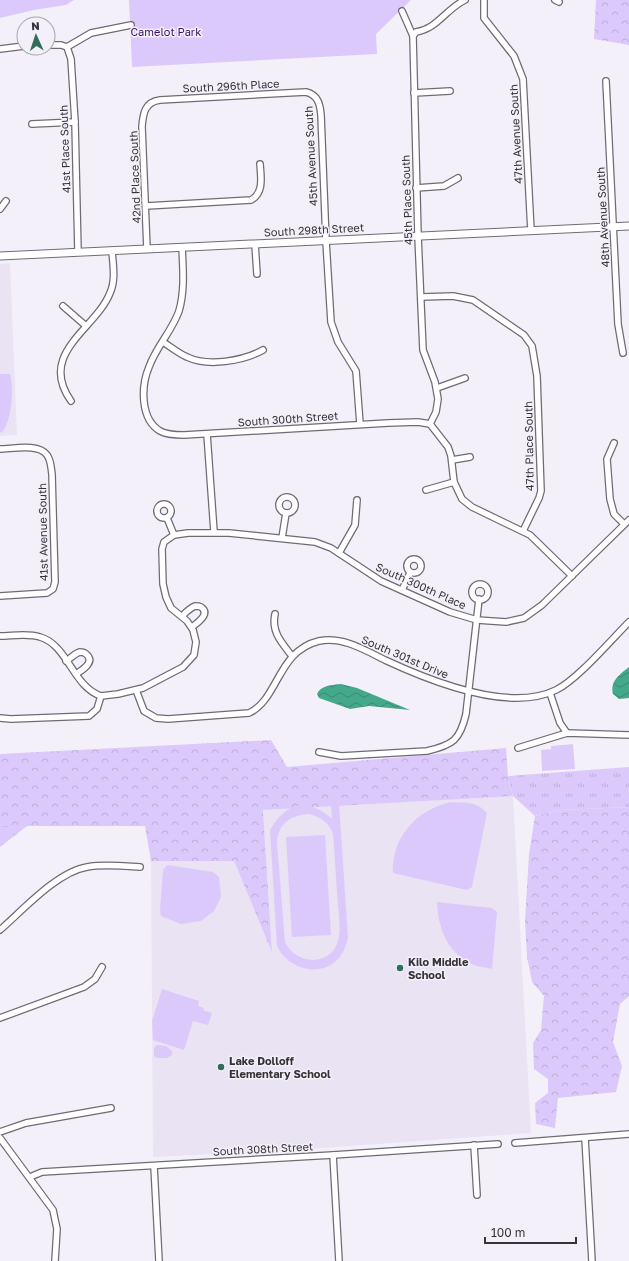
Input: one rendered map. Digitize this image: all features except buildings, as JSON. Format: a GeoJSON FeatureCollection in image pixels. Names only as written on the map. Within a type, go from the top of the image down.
{"type":"FeatureCollection","features":[{"type":"Feature","properties":{"kind":"street"},"geometry":{"type":"LineString","coordinates":[[413,36],[416,32],[429,29],[448,11],[464,0]]}},
{"type":"Feature","properties":{"kind":"street","name":"47th Avenue South"},"geometry":{"type":"LineString","coordinates":[[484,0],[484,18],[514,56],[523,79],[531,231]]}},
{"type":"Feature","properties":{"kind":"street","name":"45th Place South"},"geometry":{"type":"LineString","coordinates":[[402,10],[413,36],[416,188],[424,354],[437,388],[437,408],[430,424]]}},
{"type":"Feature","properties":{"kind":"street"},"geometry":{"type":"LineString","coordinates":[[56,45],[67,47],[91,33],[131,25]]}},
{"type":"Feature","properties":{"kind":"street"},"geometry":{"type":"LineString","coordinates":[[0,49],[16,47]]}},
{"type":"Feature","properties":{"kind":"street","name":"41st Place South"},"geometry":{"type":"LineString","coordinates":[[67,47],[71,59],[75,122],[78,252]]}},
{"type":"Feature","properties":{"kind":"street","name":"48th Avenue South"},"geometry":{"type":"LineString","coordinates":[[606,80],[618,324],[623,353]]}},
{"type":"Feature","properties":{"kind":"street"},"geometry":{"type":"LineString","coordinates":[[414,93],[450,91]]}},
{"type":"Feature","properties":{"kind":"street","name":"South 296th Place"},"geometry":{"type":"LineString","coordinates":[[147,105],[153,101],[160,100],[306,92],[316,97]]}},
{"type":"Feature","properties":{"kind":"street","name":"45th Avenue South"},"geometry":{"type":"LineString","coordinates":[[316,97],[320,106],[322,123],[326,240],[331,322],[338,342],[356,371],[360,424]]}},
{"type":"Feature","properties":{"kind":"street","name":"42nd Place South"},"geometry":{"type":"LineString","coordinates":[[147,105],[142,127],[147,249]]}},
{"type":"Feature","properties":{"kind":"street"},"geometry":{"type":"LineString","coordinates":[[32,124],[75,122]]}},
{"type":"Feature","properties":{"kind":"street"},"geometry":{"type":"LineString","coordinates":[[146,206],[251,200],[258,194],[261,186],[260,164]]}},
{"type":"Feature","properties":{"kind":"street"},"geometry":{"type":"LineString","coordinates":[[416,188],[444,186],[458,178]]}},
{"type":"Feature","properties":{"kind":"street"},"geometry":{"type":"LineString","coordinates":[[0,208],[6,201]]}},
{"type":"Feature","properties":{"kind":"street","name":"South 298th Street"},"geometry":{"type":"LineString","coordinates":[[0,256],[629,226]]}},
{"type":"Feature","properties":{"kind":"street"},"geometry":{"type":"LineString","coordinates":[[255,244],[257,274]]}},
{"type":"Feature","properties":{"kind":"street"},"geometry":{"type":"LineString","coordinates":[[182,247],[184,281],[181,303],[173,327],[163,342],[187,357],[205,362],[239,359],[263,350]]}},
{"type":"Feature","properties":{"kind":"street"},"geometry":{"type":"LineString","coordinates":[[71,401],[62,383],[62,364],[70,345],[107,300],[111,292],[113,279],[112,251]]}},
{"type":"Feature","properties":{"kind":"street","name":"47th Place South"},"geometry":{"type":"LineString","coordinates":[[421,296],[453,296],[468,298],[519,332],[528,340],[534,351],[537,376],[541,491],[523,531]]}},
{"type":"Feature","properties":{"kind":"street"},"geometry":{"type":"LineString","coordinates":[[63,306],[86,326]]}},
{"type":"Feature","properties":{"kind":"street","name":"South 300th Street"},"geometry":{"type":"LineString","coordinates":[[163,342],[149,366],[144,387],[145,406],[152,423],[160,431],[166,433],[184,436],[360,424],[418,422],[430,424]]}},
{"type":"Feature","properties":{"kind":"street"},"geometry":{"type":"LineString","coordinates":[[437,388],[465,378]]}},
{"type":"Feature","properties":{"kind":"street"},"geometry":{"type":"LineString","coordinates":[[430,424],[448,447],[452,460],[454,482],[460,496],[467,503],[523,531],[537,540],[572,576]]}},
{"type":"Feature","properties":{"kind":"street"},"geometry":{"type":"LineString","coordinates":[[208,434],[214,532]]}},
{"type":"Feature","properties":{"kind":"street"},"geometry":{"type":"LineString","coordinates":[[614,443],[607,459],[610,500],[614,514],[624,524]]}},
{"type":"Feature","properties":{"kind":"street","name":"41st Avenue South"},"geometry":{"type":"LineString","coordinates":[[0,449],[35,448],[42,450],[48,456],[52,474],[55,582],[54,587],[50,592],[0,596]]}},
{"type":"Feature","properties":{"kind":"street"},"geometry":{"type":"LineString","coordinates":[[452,460],[470,457]]}},
{"type":"Feature","properties":{"kind":"street"},"geometry":{"type":"LineString","coordinates":[[426,490],[454,482]]}},
{"type":"Feature","properties":{"kind":"street"},"geometry":{"type":"LineString","coordinates":[[339,553],[355,525],[357,500]]}},
{"type":"Feature","properties":{"kind":"street"},"geometry":{"type":"LineString","coordinates":[[282,538],[286,513]]}},
{"type":"Feature","properties":{"kind":"street"},"geometry":{"type":"LineString","coordinates":[[0,636],[40,637],[49,642],[59,652],[88,689],[101,696],[136,690],[180,669],[194,655],[196,646],[192,627],[168,602],[162,577],[162,546],[167,538],[174,535],[167,518]]}},
{"type":"Feature","properties":{"kind":"street","name":"South 300th Place"},"geometry":{"type":"LineString","coordinates":[[174,535],[214,532],[315,542],[339,553],[369,574],[458,615],[477,620],[506,622],[524,618],[542,605],[629,520]]}},
{"type":"Feature","properties":{"kind":"street"},"geometry":{"type":"LineString","coordinates":[[402,590],[410,573]]}},
{"type":"Feature","properties":{"kind":"street"},"geometry":{"type":"LineString","coordinates":[[320,752],[334,756],[427,751],[448,745],[455,741],[463,726],[469,691],[479,599]]}},
{"type":"Feature","properties":{"kind":"street"},"geometry":{"type":"LineString","coordinates":[[182,616],[194,607],[198,606],[202,609],[204,613],[203,618],[192,627]]}},
{"type":"Feature","properties":{"kind":"street"},"geometry":{"type":"LineString","coordinates":[[136,690],[144,711],[156,718],[168,719],[249,713],[260,706],[292,656],[278,636],[274,624],[275,614]]}},
{"type":"Feature","properties":{"kind":"street","name":"South 301st Drive"},"geometry":{"type":"LineString","coordinates":[[292,656],[301,648],[314,642],[326,640],[339,641],[356,646],[428,680],[469,691],[523,698],[550,693],[570,680],[629,622]]}},
{"type":"Feature","properties":{"kind":"street"},"geometry":{"type":"LineString","coordinates":[[66,662],[78,653],[83,652],[87,655],[89,660],[88,665],[76,674]]}},
{"type":"Feature","properties":{"kind":"street"},"geometry":{"type":"LineString","coordinates":[[550,693],[562,728],[567,734]]}},
{"type":"Feature","properties":{"kind":"street"},"geometry":{"type":"LineString","coordinates":[[0,718],[11,719],[89,716],[96,712],[101,696]]}},
{"type":"Feature","properties":{"kind":"street"},"geometry":{"type":"LineString","coordinates":[[518,748],[567,734],[629,735]]}},
{"type":"Feature","properties":{"kind":"street"},"geometry":{"type":"LineString","coordinates":[[0,930],[53,884],[76,870],[100,866],[140,867]]}},
{"type":"Feature","properties":{"kind":"street"},"geometry":{"type":"LineString","coordinates":[[0,1018],[84,987],[95,979],[102,967]]}},
{"type":"Feature","properties":{"kind":"street"},"geometry":{"type":"LineString","coordinates":[[0,1132],[26,1123],[111,1108]]}},
{"type":"Feature","properties":{"kind":"street"},"geometry":{"type":"LineString","coordinates":[[515,1142],[629,1134]]}},
{"type":"Feature","properties":{"kind":"street"},"geometry":{"type":"LineString","coordinates":[[0,1138],[2,1145],[30,1177],[48,1203],[56,1218],[58,1238],[55,1261]]}},
{"type":"Feature","properties":{"kind":"street"},"geometry":{"type":"LineString","coordinates":[[585,1138],[592,1261]]}},
{"type":"Feature","properties":{"kind":"street","name":"South 308th Street"},"geometry":{"type":"LineString","coordinates":[[30,1177],[42,1172],[498,1144]]}},
{"type":"Feature","properties":{"kind":"street"},"geometry":{"type":"LineString","coordinates":[[474,1146],[476,1195]]}},
{"type":"Feature","properties":{"kind":"street"},"geometry":{"type":"LineString","coordinates":[[333,1155],[339,1261]]}},
{"type":"Feature","properties":{"kind":"street"},"geometry":{"type":"LineString","coordinates":[[154,1166],[160,1261]]}},
{"type":"Feature","properties":{"kind":"shaded area"},"geometry":{"type":"Polygon","coordinates":[[[10,263],[17,435],[0,436],[0,264],[10,263]]]}},
{"type":"Feature","properties":{"kind":"shaded area","name":"Kilo Middle School"},"geometry":{"type":"Polygon","coordinates":[[[513,796],[531,1133],[294,1150],[153,1157],[151,861],[234,861],[272,950],[263,809],[513,796]]]}},
{"type":"Feature","properties":{"kind":"green space"},"geometry":{"type":"Polygon","coordinates":[[[0,0],[74,0],[66,5],[34,10],[0,18],[0,0]]]}},
{"type":"Feature","properties":{"kind":"green space","name":"Camelot Park"},"geometry":{"type":"Polygon","coordinates":[[[129,0],[411,0],[376,34],[377,54],[132,67],[129,0]]]}},
{"type":"Feature","properties":{"kind":"green space"},"geometry":{"type":"Polygon","coordinates":[[[596,0],[629,0],[629,45],[594,39],[596,0]]]}},
{"type":"Feature","properties":{"kind":"green space"},"geometry":{"type":"Polygon","coordinates":[[[0,374],[10,374],[12,387],[10,413],[5,428],[1,433],[0,432],[0,374]]]}},
{"type":"Feature","properties":{"kind":"green space"},"geometry":{"type":"Polygon","coordinates":[[[271,740],[287,767],[506,748],[508,776],[513,796],[263,810],[272,952],[234,861],[151,861],[145,826],[0,826],[0,754],[271,740]]]}},
{"type":"Feature","properties":{"kind":"green space"},"geometry":{"type":"Polygon","coordinates":[[[573,744],[575,769],[542,771],[541,750],[551,749],[551,746],[573,744]]]}},
{"type":"Feature","properties":{"kind":"green space"},"geometry":{"type":"Polygon","coordinates":[[[629,767],[629,807],[560,810],[535,816],[513,796],[508,776],[629,767]]]}},
{"type":"Feature","properties":{"kind":"green space"},"geometry":{"type":"Polygon","coordinates":[[[451,802],[479,806],[487,813],[472,887],[467,890],[393,873],[396,848],[408,827],[427,811],[451,802]]]}},
{"type":"Feature","properties":{"kind":"green space"},"geometry":{"type":"Polygon","coordinates":[[[339,803],[348,938],[341,956],[331,964],[323,968],[305,968],[289,961],[277,946],[270,830],[283,813],[290,808],[298,806],[306,805],[314,808],[323,812],[332,819],[331,804],[339,803]],[[309,814],[297,816],[287,821],[280,830],[277,843],[285,942],[296,955],[312,960],[328,956],[334,950],[338,941],[340,928],[333,834],[327,824],[309,814]]]}},
{"type":"Feature","properties":{"kind":"green space"},"geometry":{"type":"Polygon","coordinates":[[[629,807],[629,996],[620,1004],[613,1042],[622,1066],[616,1092],[558,1098],[555,1128],[536,1124],[535,1103],[548,1093],[548,1079],[534,1069],[533,1043],[541,1030],[544,996],[532,982],[527,957],[525,921],[529,854],[535,816],[560,810],[629,807]]]}},
{"type":"Feature","properties":{"kind":"green space"},"geometry":{"type":"Polygon","coordinates":[[[0,826],[27,826],[0,847],[0,826]]]}},
{"type":"Feature","properties":{"kind":"green space"},"geometry":{"type":"Polygon","coordinates":[[[325,835],[331,935],[292,937],[286,837],[325,835]]]}},
{"type":"Feature","properties":{"kind":"green space"},"geometry":{"type":"Polygon","coordinates":[[[167,865],[213,872],[219,877],[221,897],[214,911],[201,921],[181,924],[161,916],[160,910],[163,870],[167,865]]]}},
{"type":"Feature","properties":{"kind":"green space"},"geometry":{"type":"Polygon","coordinates":[[[437,902],[492,908],[497,912],[492,969],[472,964],[462,958],[449,945],[439,920],[437,902]]]}},
{"type":"Feature","properties":{"kind":"green space"},"geometry":{"type":"Polygon","coordinates":[[[162,989],[199,1001],[198,1006],[204,1008],[203,1010],[212,1013],[208,1025],[193,1021],[184,1050],[153,1040],[152,1021],[162,989]]]}},
{"type":"Feature","properties":{"kind":"green space"},"geometry":{"type":"Polygon","coordinates":[[[157,1045],[166,1046],[172,1051],[172,1055],[167,1058],[157,1058],[154,1056],[154,1048],[157,1045]]]}},
{"type":"Feature","properties":{"kind":"water"},"geometry":{"type":"Polygon","coordinates":[[[629,667],[629,698],[619,699],[613,694],[613,685],[616,679],[629,667]]]}},
{"type":"Feature","properties":{"kind":"water"},"geometry":{"type":"Polygon","coordinates":[[[341,684],[357,688],[410,710],[369,706],[350,709],[319,698],[317,694],[321,689],[327,686],[341,684]]]}},
{"type":"Feature","properties":{"kind":"place","name":"Kilo Middle School"},"geometry":{"type":"Point","coordinates":[400,968]}},
{"type":"Feature","properties":{"kind":"place","name":"Lake Dolloff Elementary School"},"geometry":{"type":"Point","coordinates":[221,1067]}}]}
